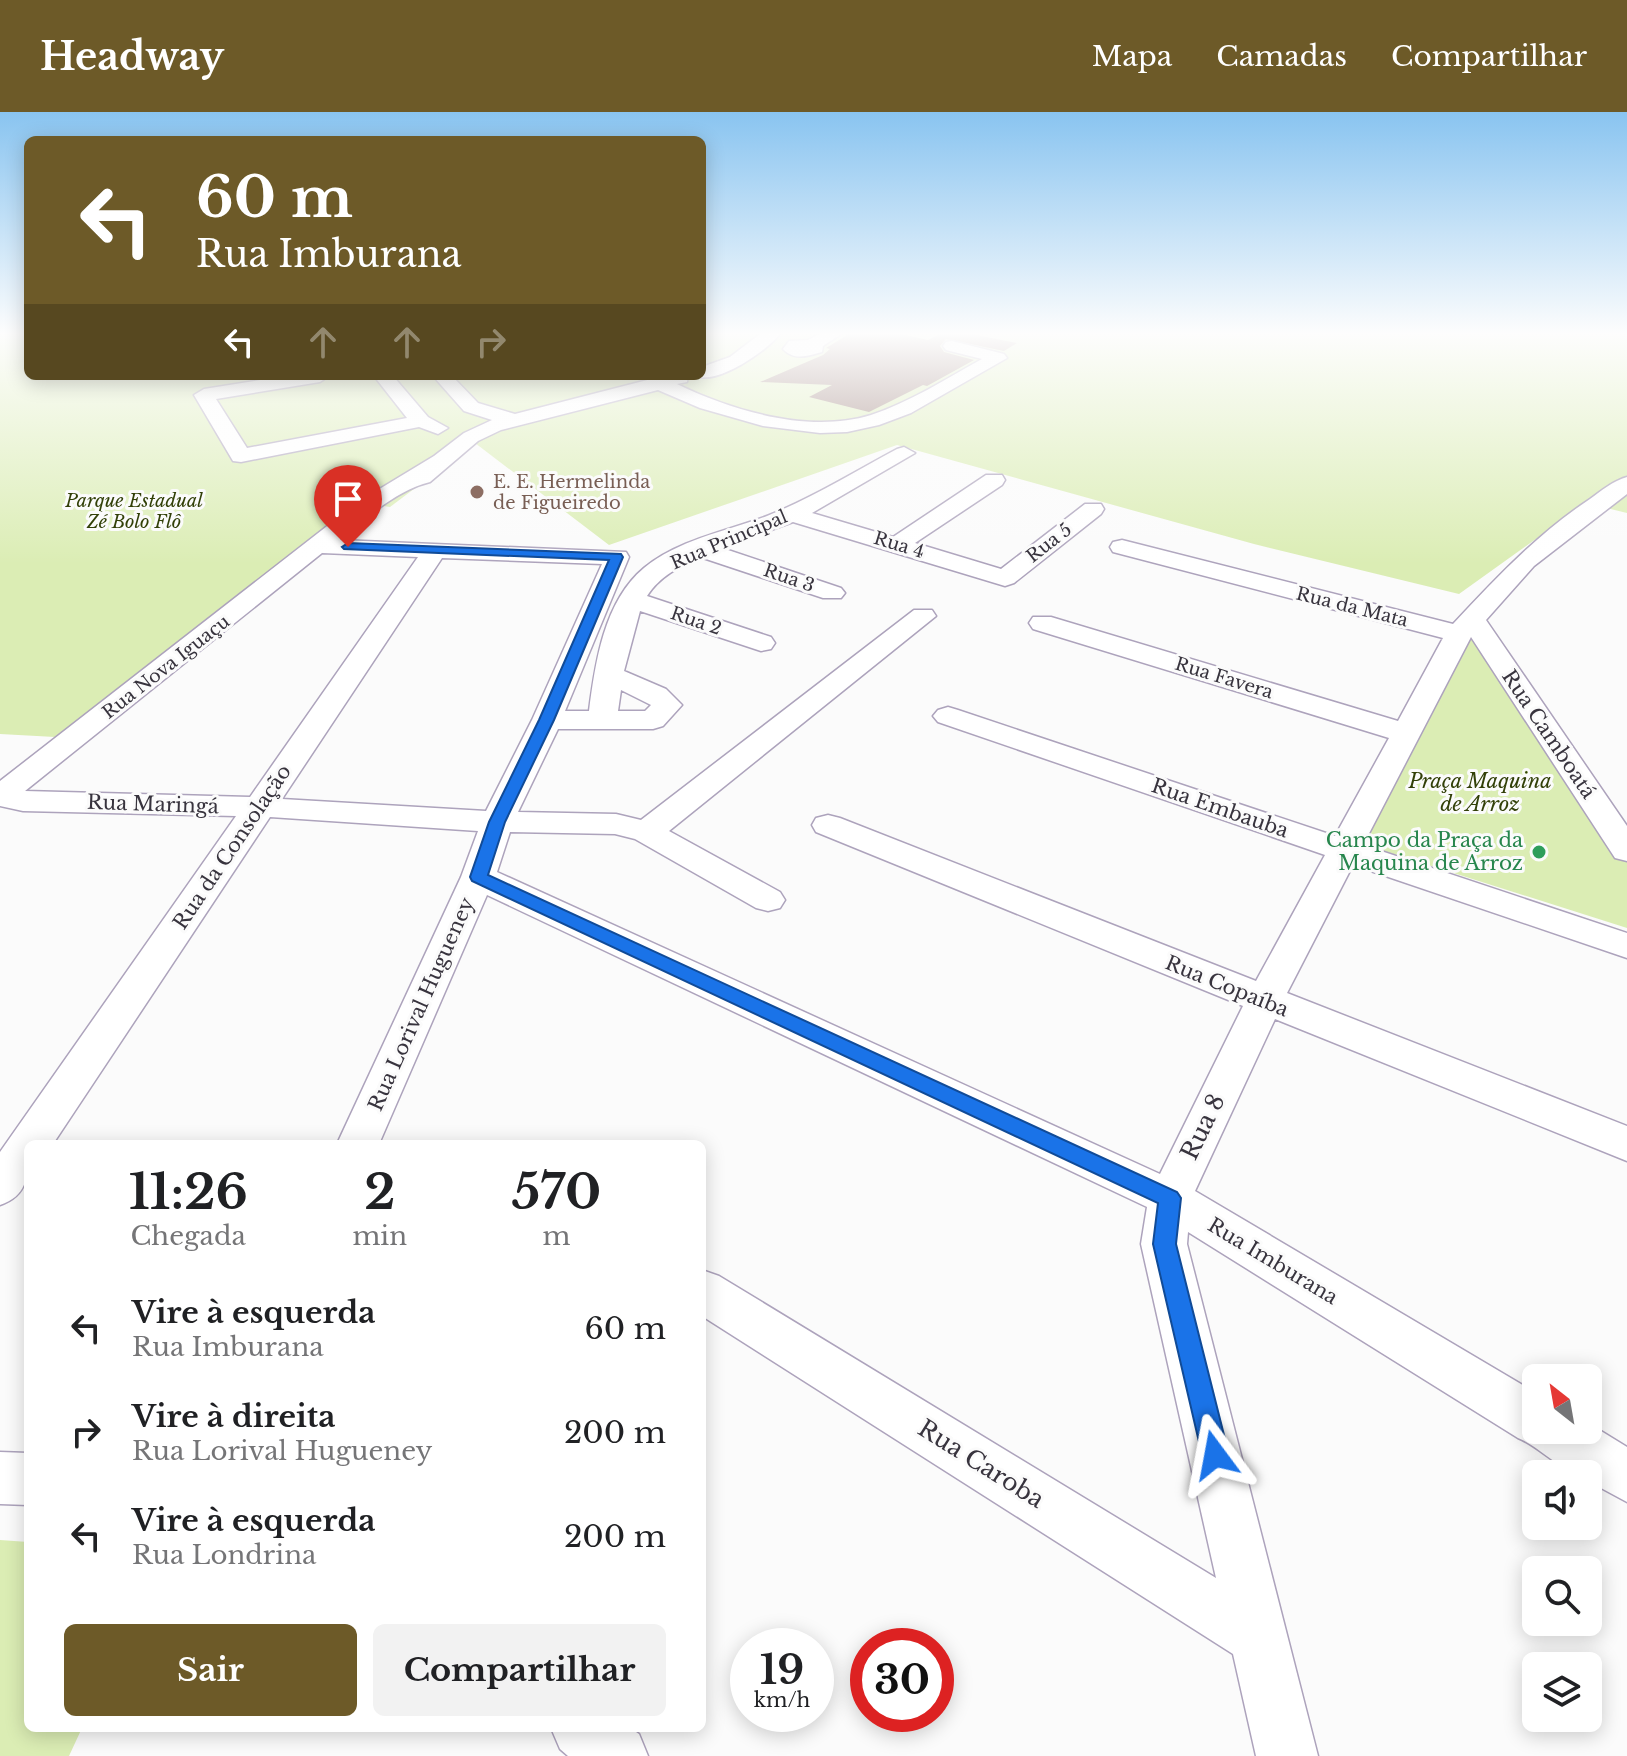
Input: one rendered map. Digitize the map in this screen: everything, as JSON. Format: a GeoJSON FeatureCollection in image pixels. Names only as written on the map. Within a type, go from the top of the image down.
{"type":"FeatureCollection","features":[{"type":"Feature","properties":{"kind":"street"},"geometry":{"type":"LineString","coordinates":[[214,411],[241,456],[421,421]]}},
{"type":"Feature","properties":{"kind":"street"},"geometry":{"type":"LineString","coordinates":[[412,411],[431,428],[477,434],[512,420],[549,411]]}},
{"type":"Feature","properties":{"kind":"street"},"geometry":{"type":"LineString","coordinates":[[483,411],[512,420]]}},
{"type":"Feature","properties":{"kind":"street"},"geometry":{"type":"LineString","coordinates":[[723,411],[733,415],[834,426],[858,423],[893,411]]}},
{"type":"Feature","properties":{"kind":"street","name":"Rua Nova Iguaçu"},"geometry":{"type":"LineString","coordinates":[[6,804],[325,541],[379,510],[477,434]]}},
{"type":"Feature","properties":{"kind":"street","name":"Rua Principal"},"geometry":{"type":"LineString","coordinates":[[602,722],[607,674],[632,600],[645,579],[701,549],[792,514],[904,453]]}},
{"type":"Feature","properties":{"kind":"street"},"geometry":{"type":"LineString","coordinates":[[897,545],[994,480]]}},
{"type":"Feature","properties":{"kind":"street"},"geometry":{"type":"LineString","coordinates":[[1465,626],[1547,542],[1627,484]]}},
{"type":"Feature","properties":{"kind":"street","name":"Rua 5"},"geometry":{"type":"LineString","coordinates":[[1005,578],[1093,509]]}},
{"type":"Feature","properties":{"kind":"street","name":"Rua 4"},"geometry":{"type":"LineString","coordinates":[[792,514],[1005,578]]}},
{"type":"Feature","properties":{"kind":"street"},"geometry":{"type":"LineString","coordinates":[[325,541],[435,550]]}},
{"type":"Feature","properties":{"kind":"street","name":"Rua da Mata"},"geometry":{"type":"LineString","coordinates":[[1122,547],[1465,626]]}},
{"type":"Feature","properties":{"kind":"street","name":"Rua 3"},"geometry":{"type":"LineString","coordinates":[[701,549],[832,593]]}},
{"type":"Feature","properties":{"kind":"street","name":"Rua Lorival Hugueney"},"geometry":{"type":"LineString","coordinates":[[360,1140],[478,877],[497,822],[547,720],[617,557],[435,550]]}},
{"type":"Feature","properties":{"kind":"street","name":"Rua da Consolação"},"geometry":{"type":"LineString","coordinates":[[32,1140],[435,550]]}},
{"type":"Feature","properties":{"kind":"street","name":"Rua 2"},"geometry":{"type":"LineString","coordinates":[[632,600],[761,643]]}},
{"type":"Feature","properties":{"kind":"street"},"geometry":{"type":"LineString","coordinates":[[647,832],[923,616]]}},
{"type":"Feature","properties":{"kind":"street","name":"Rua Favera"},"geometry":{"type":"LineString","coordinates":[[1042,623],[1405,733]]}},
{"type":"Feature","properties":{"kind":"street","name":"Rua 8"},"geometry":{"type":"LineString","coordinates":[[1287,1756],[1164,1244],[1170,1198],[1264,1001],[1342,849],[1465,626]]}},
{"type":"Feature","properties":{"kind":"street","name":"Rua Camboatá"},"geometry":{"type":"LineString","coordinates":[[1465,626],[1627,851]]}},
{"type":"Feature","properties":{"kind":"street"},"geometry":{"type":"LineString","coordinates":[[547,720],[653,720],[668,705],[656,695],[607,674]]}},
{"type":"Feature","properties":{"kind":"street","name":"Rua Embauba"},"geometry":{"type":"LineString","coordinates":[[948,716],[1627,946]]}},
{"type":"Feature","properties":{"kind":"street","name":"Rua Maringá"},"geometry":{"type":"LineString","coordinates":[[6,804],[259,807],[497,822],[616,824],[647,832],[768,900]]}},
{"type":"Feature","properties":{"kind":"street","name":"Rua Copaíba"},"geometry":{"type":"LineString","coordinates":[[828,825],[1627,1144]]}},
{"type":"Feature","properties":{"kind":"street","name":"Rua Imburana"},"geometry":{"type":"LineString","coordinates":[[478,877],[1170,1198],[1522,1412]]}},
{"type":"Feature","properties":{"kind":"street","name":"Rua da Consolação"},"geometry":{"type":"LineString","coordinates":[[0,1187],[24,1152]]}},
{"type":"Feature","properties":{"kind":"street","name":"Rua Caroba"},"geometry":{"type":"LineString","coordinates":[[706,1293],[1259,1637]]}},
{"type":"Feature","properties":{"kind":"street"},"geometry":{"type":"LineString","coordinates":[[1575,1444],[1627,1476]]}},
{"type":"Feature","properties":{"kind":"street"},"geometry":{"type":"LineString","coordinates":[[0,1478],[24,1479]]}},
{"type":"Feature","properties":{"kind":"street"},"geometry":{"type":"LineString","coordinates":[[586,1732],[617,1756]]}},
{"type":"Feature","properties":{"kind":"green space","name":"Parque Estadual Zé Bolo Flô"},"geometry":{"type":"Polygon","coordinates":[[[0,411],[1627,411],[1627,513],[1586,503],[1459,594],[1254,544],[897,445],[609,545],[475,443],[390,507],[359,502],[243,597],[55,737],[0,734],[0,411]]]}},
{"type":"Feature","properties":{"kind":"green space","name":"Praça Maquina de Arroz"},"geometry":{"type":"Polygon","coordinates":[[[1470,632],[1627,856],[1627,928],[1359,843],[1470,632]]]}},
{"type":"Feature","properties":{"kind":"green space"},"geometry":{"type":"Polygon","coordinates":[[[0,1540],[24,1542],[24,1732],[80,1732],[69,1756],[0,1756],[0,1540]]]}},
{"type":"Feature","properties":{"kind":"place","name":"E. E. Hermelinda de Figueiredo"},"geometry":{"type":"Point","coordinates":[477,492]}},
{"type":"Feature","properties":{"kind":"place","name":"Campo da Praça da Maquina de Arroz"},"geometry":{"type":"Point","coordinates":[1539,852]}},
{"type":"Feature","properties":{"kind":"route"},"geometry":{"type":"LineString","coordinates":[[348,547],[617,557],[547,720],[497,822],[478,877],[1170,1198],[1164,1244],[1215,1455]]}}]}
